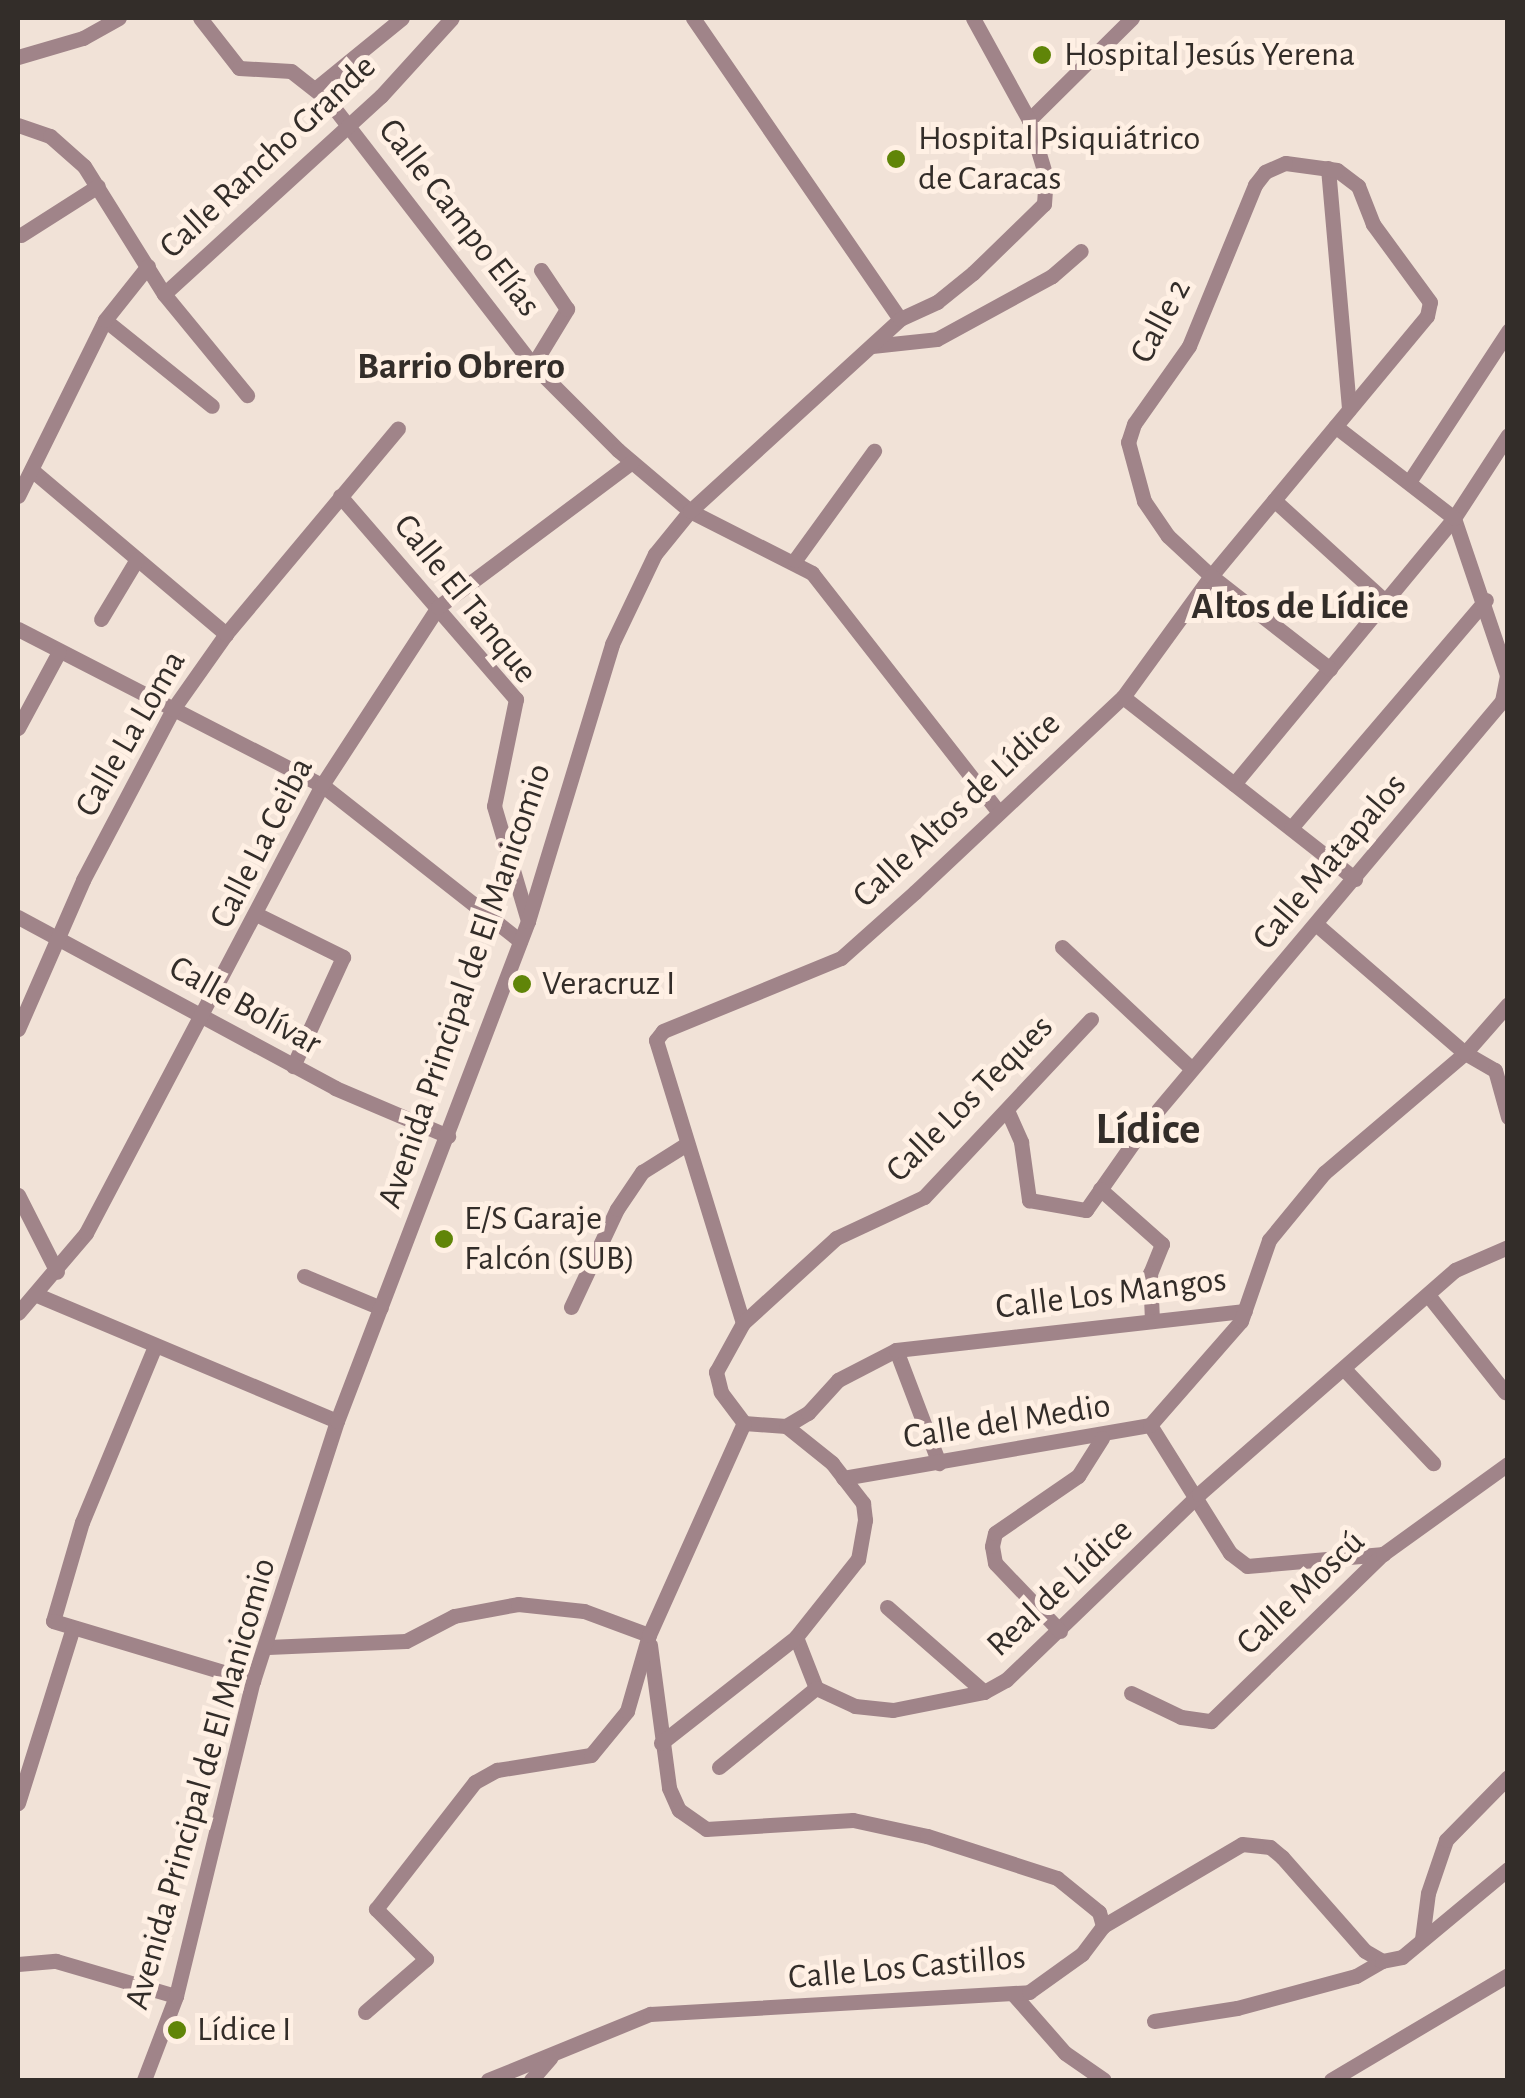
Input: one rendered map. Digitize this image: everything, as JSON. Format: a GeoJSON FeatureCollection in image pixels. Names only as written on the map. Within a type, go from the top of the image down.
{"type":"FeatureCollection","features":[{"type":"Feature","properties":{"kind":"street"},"geometry":{"type":"LineString","coordinates":[[18,57],[83,38],[119,18]]}},
{"type":"Feature","properties":{"kind":"street","name":"Calle Campo Elías"},"geometry":{"type":"LineString","coordinates":[[200,18],[238,68],[291,71],[315,89],[349,125],[533,365],[632,462],[690,510],[795,560],[884,661],[999,812]]}},
{"type":"Feature","properties":{"kind":"street"},"geometry":{"type":"LineString","coordinates":[[315,89],[402,18]]}},
{"type":"Feature","properties":{"kind":"street","name":"Calle Rancho Grande"},"geometry":{"type":"LineString","coordinates":[[164,294],[349,125],[452,18]]}},
{"type":"Feature","properties":{"kind":"street"},"geometry":{"type":"LineString","coordinates":[[693,18],[900,319]]}},
{"type":"Feature","properties":{"kind":"street","name":"Avenida Principal de El Manicomio"},"geometry":{"type":"LineString","coordinates":[[144,2080],[176,1996],[254,1681],[268,1648],[336,1421],[528,921],[612,644],[655,554],[690,510],[900,319],[961,283],[1044,204],[1046,177],[1030,120],[973,18]]}},
{"type":"Feature","properties":{"kind":"street"},"geometry":{"type":"LineString","coordinates":[[1030,120],[1132,18]]}},
{"type":"Feature","properties":{"kind":"street"},"geometry":{"type":"LineString","coordinates":[[18,126],[50,136],[98,186],[164,294],[247,395]]}},
{"type":"Feature","properties":{"kind":"street","name":"Calle 2"},"geometry":{"type":"LineString","coordinates":[[1328,168],[1286,163],[1265,172],[1189,346],[1130,433],[1144,501],[1168,536],[1330,669]]}},
{"type":"Feature","properties":{"kind":"street"},"geometry":{"type":"LineString","coordinates":[[1328,168],[1349,409]]}},
{"type":"Feature","properties":{"kind":"street","name":"Calle Altos de Lídice"},"geometry":{"type":"LineString","coordinates":[[742,1323],[656,1043],[661,1033],[841,958],[1123,697],[1212,576],[1427,316],[1430,302],[1373,224],[1358,186],[1328,168]]}},
{"type":"Feature","properties":{"kind":"street"},"geometry":{"type":"LineString","coordinates":[[21,236],[98,186]]}},
{"type":"Feature","properties":{"kind":"street"},"geometry":{"type":"LineString","coordinates":[[872,346],[938,339],[1052,276],[1081,251]]}},
{"type":"Feature","properties":{"kind":"street","name":"Calle Rancho Grande"},"geometry":{"type":"LineString","coordinates":[[18,496],[105,320],[148,266]]}},
{"type":"Feature","properties":{"kind":"street"},"geometry":{"type":"LineString","coordinates":[[533,365],[567,309],[541,270]]}},
{"type":"Feature","properties":{"kind":"street"},"geometry":{"type":"LineString","coordinates":[[105,320],[212,406]]}},
{"type":"Feature","properties":{"kind":"street"},"geometry":{"type":"LineString","coordinates":[[1409,482],[1508,331]]}},
{"type":"Feature","properties":{"kind":"street"},"geometry":{"type":"LineString","coordinates":[[1335,426],[1454,518]]}},
{"type":"Feature","properties":{"kind":"street","name":"Calle La Loma"},"geometry":{"type":"LineString","coordinates":[[18,1029],[56,940],[173,709],[226,634],[398,428]]}},
{"type":"Feature","properties":{"kind":"street"},"geometry":{"type":"LineString","coordinates":[[1234,784],[1454,518],[1508,435]]}},
{"type":"Feature","properties":{"kind":"street"},"geometry":{"type":"LineString","coordinates":[[795,560],[874,451]]}},
{"type":"Feature","properties":{"kind":"street","name":"Calle La Ceiba"},"geometry":{"type":"LineString","coordinates":[[18,1313],[56,1272],[125,1168],[322,786],[438,607],[632,462]]}},
{"type":"Feature","properties":{"kind":"street"},"geometry":{"type":"LineString","coordinates":[[33,471],[226,634]]}},
{"type":"Feature","properties":{"kind":"street","name":"Calle El Tanque"},"geometry":{"type":"LineString","coordinates":[[340,496],[516,698],[494,808],[528,921]]}},
{"type":"Feature","properties":{"kind":"street"},"geometry":{"type":"LineString","coordinates":[[1274,500],[1386,601]]}},
{"type":"Feature","properties":{"kind":"street","name":"Calle Matapalos"},"geometry":{"type":"LineString","coordinates":[[1008,1110],[1031,1202],[1084,1212],[1192,1069],[1502,701],[1507,675],[1486,600],[1454,518]]}},
{"type":"Feature","properties":{"kind":"street"},"geometry":{"type":"LineString","coordinates":[[101,619],[137,559]]}},
{"type":"Feature","properties":{"kind":"street"},"geometry":{"type":"LineString","coordinates":[[1291,828],[1486,600]]}},
{"type":"Feature","properties":{"kind":"street"},"geometry":{"type":"LineString","coordinates":[[18,629],[322,786],[520,941]]}},
{"type":"Feature","properties":{"kind":"street"},"geometry":{"type":"LineString","coordinates":[[18,728],[59,652]]}},
{"type":"Feature","properties":{"kind":"street"},"geometry":{"type":"LineString","coordinates":[[1123,697],[1355,879]]}},
{"type":"Feature","properties":{"kind":"street"},"geometry":{"type":"LineString","coordinates":[[258,916],[343,957],[293,1066]]}},
{"type":"Feature","properties":{"kind":"street","name":"Calle Bolívar"},"geometry":{"type":"LineString","coordinates":[[18,917],[293,1066],[448,1136]]}},
{"type":"Feature","properties":{"kind":"street"},"geometry":{"type":"LineString","coordinates":[[1317,925],[1465,1053],[1495,1070],[1508,1117]]}},
{"type":"Feature","properties":{"kind":"street"},"geometry":{"type":"LineString","coordinates":[[1062,948],[1192,1069]]}},
{"type":"Feature","properties":{"kind":"street","name":"Calle Los Mangos"},"geometry":{"type":"LineString","coordinates":[[786,1426],[808,1414],[838,1380],[896,1350],[1245,1310],[1269,1240],[1324,1172],[1465,1053],[1508,1004]]}},
{"type":"Feature","properties":{"kind":"street","name":"Calle Los Teques"},"geometry":{"type":"LineString","coordinates":[[744,1423],[716,1372],[742,1323],[836,1238],[924,1197],[1090,1019]]}},
{"type":"Feature","properties":{"kind":"street"},"geometry":{"type":"LineString","coordinates":[[571,1307],[634,1184],[660,1156],[685,1145]]}},
{"type":"Feature","properties":{"kind":"street"},"geometry":{"type":"LineString","coordinates":[[1100,1189],[1162,1244],[1150,1273],[1152,1321]]}},
{"type":"Feature","properties":{"kind":"street"},"geometry":{"type":"LineString","coordinates":[[18,1195],[56,1272]]}},
{"type":"Feature","properties":{"kind":"street","name":"Real de Lídice"},"geometry":{"type":"LineString","coordinates":[[816,1688],[855,1706],[894,1710],[984,1692],[1060,1631],[1198,1494],[1346,1371],[1456,1270],[1508,1248]]}},
{"type":"Feature","properties":{"kind":"street"},"geometry":{"type":"LineString","coordinates":[[304,1276],[380,1308]]}},
{"type":"Feature","properties":{"kind":"street"},"geometry":{"type":"LineString","coordinates":[[37,1295],[336,1421]]}},
{"type":"Feature","properties":{"kind":"street"},"geometry":{"type":"LineString","coordinates":[[1428,1295],[1505,1392]]}},
{"type":"Feature","properties":{"kind":"street","name":"Calle del Medio"},"geometry":{"type":"LineString","coordinates":[[843,1478],[1102,1438],[1150,1424],[1245,1310]]}},
{"type":"Feature","properties":{"kind":"street"},"geometry":{"type":"LineString","coordinates":[[155,1346],[82,1522],[54,1622],[254,1681]]}},
{"type":"Feature","properties":{"kind":"street"},"geometry":{"type":"LineString","coordinates":[[896,1350],[938,1463]]}},
{"type":"Feature","properties":{"kind":"street"},"geometry":{"type":"LineString","coordinates":[[1346,1371],[1433,1463]]}},
{"type":"Feature","properties":{"kind":"street"},"geometry":{"type":"LineString","coordinates":[[365,2012],[426,1959],[376,1910],[474,1782],[497,1770],[591,1755],[627,1710],[649,1634],[744,1423],[786,1426],[843,1478],[863,1503],[863,1550],[796,1637],[661,1743]]}},
{"type":"Feature","properties":{"kind":"street"},"geometry":{"type":"LineString","coordinates":[[1150,1424],[1198,1494],[1230,1553],[1246,1566],[1383,1554]]}},
{"type":"Feature","properties":{"kind":"street"},"geometry":{"type":"LineString","coordinates":[[1060,1631],[996,1562],[992,1546],[996,1533],[1078,1476],[1102,1438]]}},
{"type":"Feature","properties":{"kind":"street","name":"Calle Moscú"},"geometry":{"type":"LineString","coordinates":[[1131,1693],[1181,1718],[1211,1721],[1383,1554],[1508,1464]]}},
{"type":"Feature","properties":{"kind":"street"},"geometry":{"type":"LineString","coordinates":[[268,1648],[406,1641],[454,1616],[518,1604],[584,1611],[649,1634]]}},
{"type":"Feature","properties":{"kind":"street"},"geometry":{"type":"LineString","coordinates":[[887,1608],[984,1692]]}},
{"type":"Feature","properties":{"kind":"street"},"geometry":{"type":"LineString","coordinates":[[18,1803],[73,1628]]}},
{"type":"Feature","properties":{"kind":"street"},"geometry":{"type":"LineString","coordinates":[[649,1634],[661,1743],[679,1810],[706,1829],[852,1820],[928,1836],[1058,1878],[1099,1912],[1103,1926]]}},
{"type":"Feature","properties":{"kind":"street"},"geometry":{"type":"LineString","coordinates":[[719,1767],[816,1688],[796,1637]]}},
{"type":"Feature","properties":{"kind":"street"},"geometry":{"type":"LineString","coordinates":[[1422,1940],[1428,1892],[1446,1840],[1508,1777]]}},
{"type":"Feature","properties":{"kind":"street","name":"Calle Los Castillos"},"geometry":{"type":"LineString","coordinates":[[488,2080],[650,2014],[1014,1995],[1043,1987],[1093,1944],[1103,1926],[1242,1844],[1257,1844],[1282,1857],[1365,1951],[1382,1961]]}},
{"type":"Feature","properties":{"kind":"street"},"geometry":{"type":"LineString","coordinates":[[1154,2021],[1237,2008],[1356,1976],[1382,1961],[1402,1957],[1508,1869]]}},
{"type":"Feature","properties":{"kind":"street"},"geometry":{"type":"LineString","coordinates":[[18,1964],[56,1961],[176,1996]]}},
{"type":"Feature","properties":{"kind":"street"},"geometry":{"type":"LineString","coordinates":[[1331,2080],[1508,1975]]}},
{"type":"Feature","properties":{"kind":"street"},"geometry":{"type":"LineString","coordinates":[[1014,1995],[1065,2053],[1104,2080]]}},
{"type":"Feature","properties":{"kind":"street"},"geometry":{"type":"LineString","coordinates":[[531,2080],[551,2057]]}},
{"type":"Feature","properties":{"kind":"place","name":"Hospital Jesús Yerena"},"geometry":{"type":"Point","coordinates":[1042,55]}},
{"type":"Feature","properties":{"kind":"place","name":"Hospital Psiquiátrico de Caracas"},"geometry":{"type":"Point","coordinates":[896,159]}},
{"type":"Feature","properties":{"kind":"place","name":"Veracruz I"},"geometry":{"type":"Point","coordinates":[522,984]}},
{"type":"Feature","properties":{"kind":"place","name":"E/S Garaje Falcón (SUB)"},"geometry":{"type":"Point","coordinates":[444,1239]}},
{"type":"Feature","properties":{"kind":"place","name":"Lídice I"},"geometry":{"type":"Point","coordinates":[177,2030]}},
{"type":"Feature","properties":{"kind":"district","name":"Barrio Obrero"},"geometry":{"type":"Point","coordinates":[461,368]}},
{"type":"Feature","properties":{"kind":"district","name":"Altos de Lídice"},"geometry":{"type":"Point","coordinates":[1300,608]}},
{"type":"Feature","properties":{"kind":"district","name":"Lídice"},"geometry":{"type":"Point","coordinates":[1148,1130]}}]}
